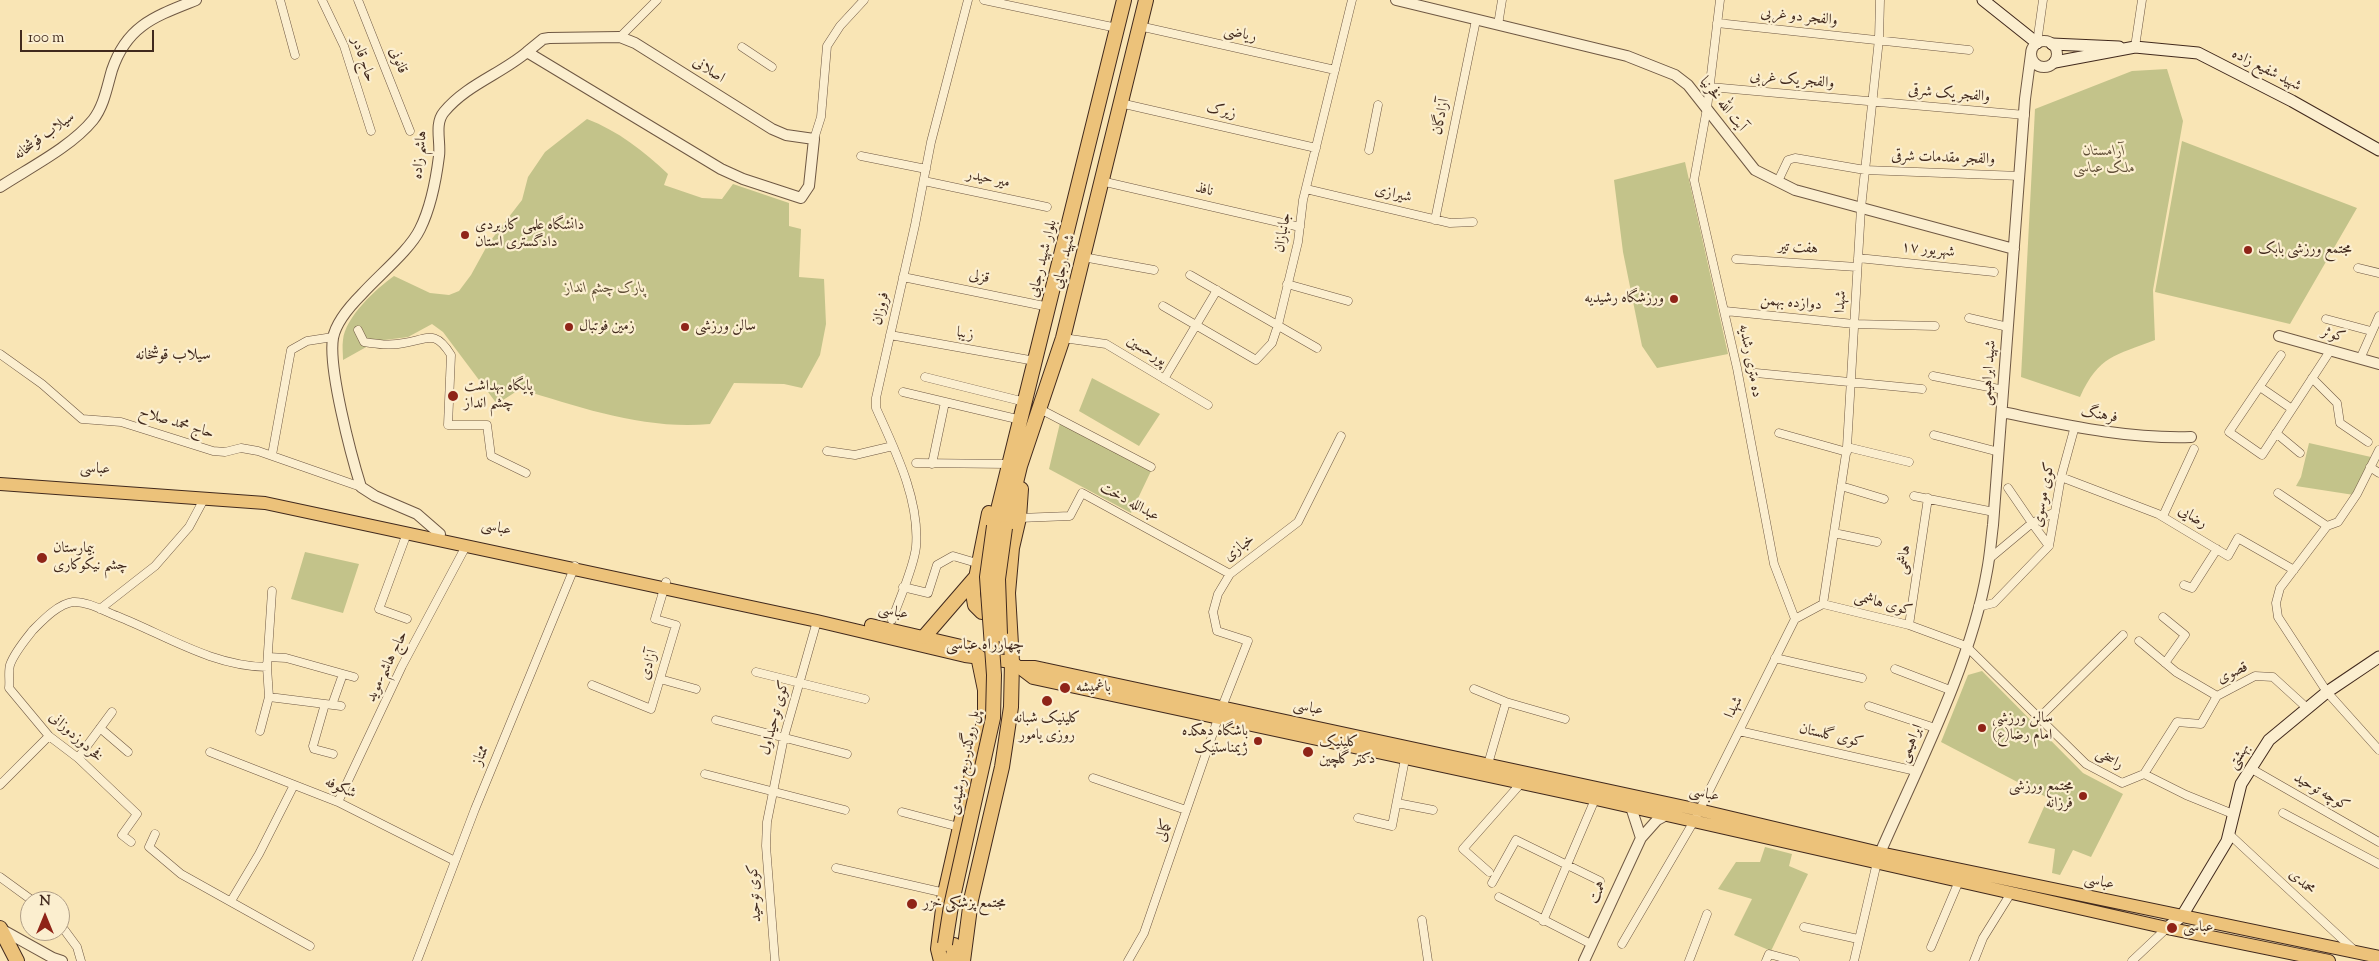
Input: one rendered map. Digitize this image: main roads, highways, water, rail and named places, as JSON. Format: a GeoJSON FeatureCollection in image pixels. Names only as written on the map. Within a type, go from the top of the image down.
{"type":"FeatureCollection","features":[{"type":"Feature","properties":{"kind":"highway","name":"بلوار شهید رجایی"},"geometry":{"type":"LineString","coordinates":[[1000,527],[1015,465],[1025,402],[1124,0]]}},
{"type":"Feature","properties":{"kind":"highway","name":"شهید رجایی"},"geometry":{"type":"LineString","coordinates":[[1015,465],[1063,338],[1146,0]]}},
{"type":"Feature","properties":{"kind":"highway"},"geometry":{"type":"LineString","coordinates":[[963,961],[971,900],[993,805],[1012,707],[1017,664],[1008,608],[1012,548],[1022,494],[1015,465]]}},
{"type":"Feature","properties":{"kind":"highway"},"geometry":{"type":"LineString","coordinates":[[1008,608],[1002,612],[982,612],[975,605],[973,593],[992,499],[1015,465]]}},
{"type":"Feature","properties":{"kind":"highway","name":"پل روگذر ربع رشیدی"},"geometry":{"type":"LineString","coordinates":[[950,944],[951,906],[993,718],[994,676],[988,577],[1000,527]]}},
{"type":"Feature","properties":{"kind":"highway"},"geometry":{"type":"LineString","coordinates":[[924,636],[979,570]]}},
{"type":"Feature","properties":{"kind":"highway"},"geometry":{"type":"LineString","coordinates":[[942,961],[938,949],[945,893],[985,717],[985,690],[978,656]]}},
{"type":"Feature","properties":{"kind":"highway"},"geometry":{"type":"LineString","coordinates":[[966,799],[975,792],[982,792],[990,797],[993,805]]}},
{"type":"Feature","properties":{"kind":"highway"},"geometry":{"type":"LineString","coordinates":[[0,928],[17,961]]}},
{"type":"Feature","properties":{"kind":"highway"},"geometry":{"type":"LineString","coordinates":[[942,961],[950,944]]}},
{"type":"Feature","properties":{"kind":"highway"},"geometry":{"type":"LineString","coordinates":[[950,944],[953,961]]}},
{"type":"Feature","properties":{"kind":"main road"},"geometry":{"type":"LineString","coordinates":[[1982,0],[2034,48]]}},
{"type":"Feature","properties":{"kind":"main road","name":"شهید شفیع زاده"},"geometry":{"type":"LineString","coordinates":[[2052,44],[2198,53],[2292,101],[2379,150]]}},
{"type":"Feature","properties":{"kind":"main road","name":"شهید شفیع زاده"},"geometry":{"type":"LineString","coordinates":[[2055,62],[2133,48]]}},
{"type":"Feature","properties":{"kind":"main road","name":"عباسى"},"geometry":{"type":"LineString","coordinates":[[0,480],[267,498],[440,534],[665,585],[924,636],[970,648],[978,656]]}},
{"type":"Feature","properties":{"kind":"main road","name":"عباسى"},"geometry":{"type":"LineString","coordinates":[[0,484],[266,503],[466,546],[575,566]]}},
{"type":"Feature","properties":{"kind":"main road","name":"عباسى"},"geometry":{"type":"LineString","coordinates":[[665,585],[956,654],[978,656],[1017,664],[1033,678],[1220,713],[1406,753],[1520,784],[1598,794],[1627,794],[1681,806],[1697,816]]}},
{"type":"Feature","properties":{"kind":"main road","name":"بهشتی"},"geometry":{"type":"LineString","coordinates":[[2182,916],[2227,841],[2241,784],[2269,740],[2327,692],[2378,658]]}},
{"type":"Feature","properties":{"kind":"main road","name":"عباسى"},"geometry":{"type":"LineString","coordinates":[[1406,753],[1488,764],[1598,794],[1632,807],[1667,815],[1697,816],[2014,887],[2182,916],[2379,957]]}},
{"type":"Feature","properties":{"kind":"main road","name":"عباسى"},"geometry":{"type":"LineString","coordinates":[[1878,858],[1959,881],[2014,887],[2167,928],[2329,961]]}},
{"type":"Feature","properties":{"kind":"main road"},"geometry":{"type":"LineString","coordinates":[[2167,928],[2182,916]]}},
{"type":"Feature","properties":{"kind":"place","name":"دانشگاه علمی کاربردی دادگستری استان"},"geometry":{"type":"Point","coordinates":[465,235]}},
{"type":"Feature","properties":{"kind":"place","name":"مجتمع ورزشی بابک"},"geometry":{"type":"Point","coordinates":[2248,250]}},
{"type":"Feature","properties":{"kind":"place","name":"ورزشگاه رشیدیه"},"geometry":{"type":"Point","coordinates":[1674,299]}},
{"type":"Feature","properties":{"kind":"place","name":"زمین فوتبال"},"geometry":{"type":"Point","coordinates":[569,327]}},
{"type":"Feature","properties":{"kind":"place","name":"سالن ورزشی"},"geometry":{"type":"Point","coordinates":[685,327]}},
{"type":"Feature","properties":{"kind":"place","name":"پایگاه بهداشت چشم انداز"},"geometry":{"type":"Point","coordinates":[453,396]}},
{"type":"Feature","properties":{"kind":"place","name":"بیمارستان چشم نیکوکاری"},"geometry":{"type":"Point","coordinates":[42,558]}},
{"type":"Feature","properties":{"kind":"place","name":"باغمیشه"},"geometry":{"type":"Point","coordinates":[1065,688]}},
{"type":"Feature","properties":{"kind":"place","name":"کلینیک شبانه روزی یامور"},"geometry":{"type":"Point","coordinates":[1047,701]}},
{"type":"Feature","properties":{"kind":"place","name":"سالن ورزشی امام رضا(ع)"},"geometry":{"type":"Point","coordinates":[1982,728]}},
{"type":"Feature","properties":{"kind":"place","name":"باشگاه دهکده ژیمناستیک"},"geometry":{"type":"Point","coordinates":[1258,741]}},
{"type":"Feature","properties":{"kind":"place","name":"کلینیک دکتر گلچین"},"geometry":{"type":"Point","coordinates":[1308,752]}},
{"type":"Feature","properties":{"kind":"place","name":"مجتمع ورزشی فرزانه"},"geometry":{"type":"Point","coordinates":[2083,796]}},
{"type":"Feature","properties":{"kind":"place","name":"مجتمع پزشکی خزر"},"geometry":{"type":"Point","coordinates":[912,904]}},
{"type":"Feature","properties":{"kind":"place","name":"عباسی"},"geometry":{"type":"Point","coordinates":[2172,928]}},
{"type":"Feature","properties":{"kind":"district","name":"سیلاب قوشخانه"},"geometry":{"type":"Point","coordinates":[173,356]}},
{"type":"Feature","properties":{"kind":"district","name":"چهارراه عباسی"},"geometry":{"type":"Point","coordinates":[985,646]}},
{"type":"Feature","properties":{"kind":"park label","name":"آرامستان ملک عباسی"},"geometry":{"type":"Point","coordinates":[2104,160]}},
{"type":"Feature","properties":{"kind":"park label","name":"پارک چشم انداز"},"geometry":{"type":"Point","coordinates":[605,289]}}]}
